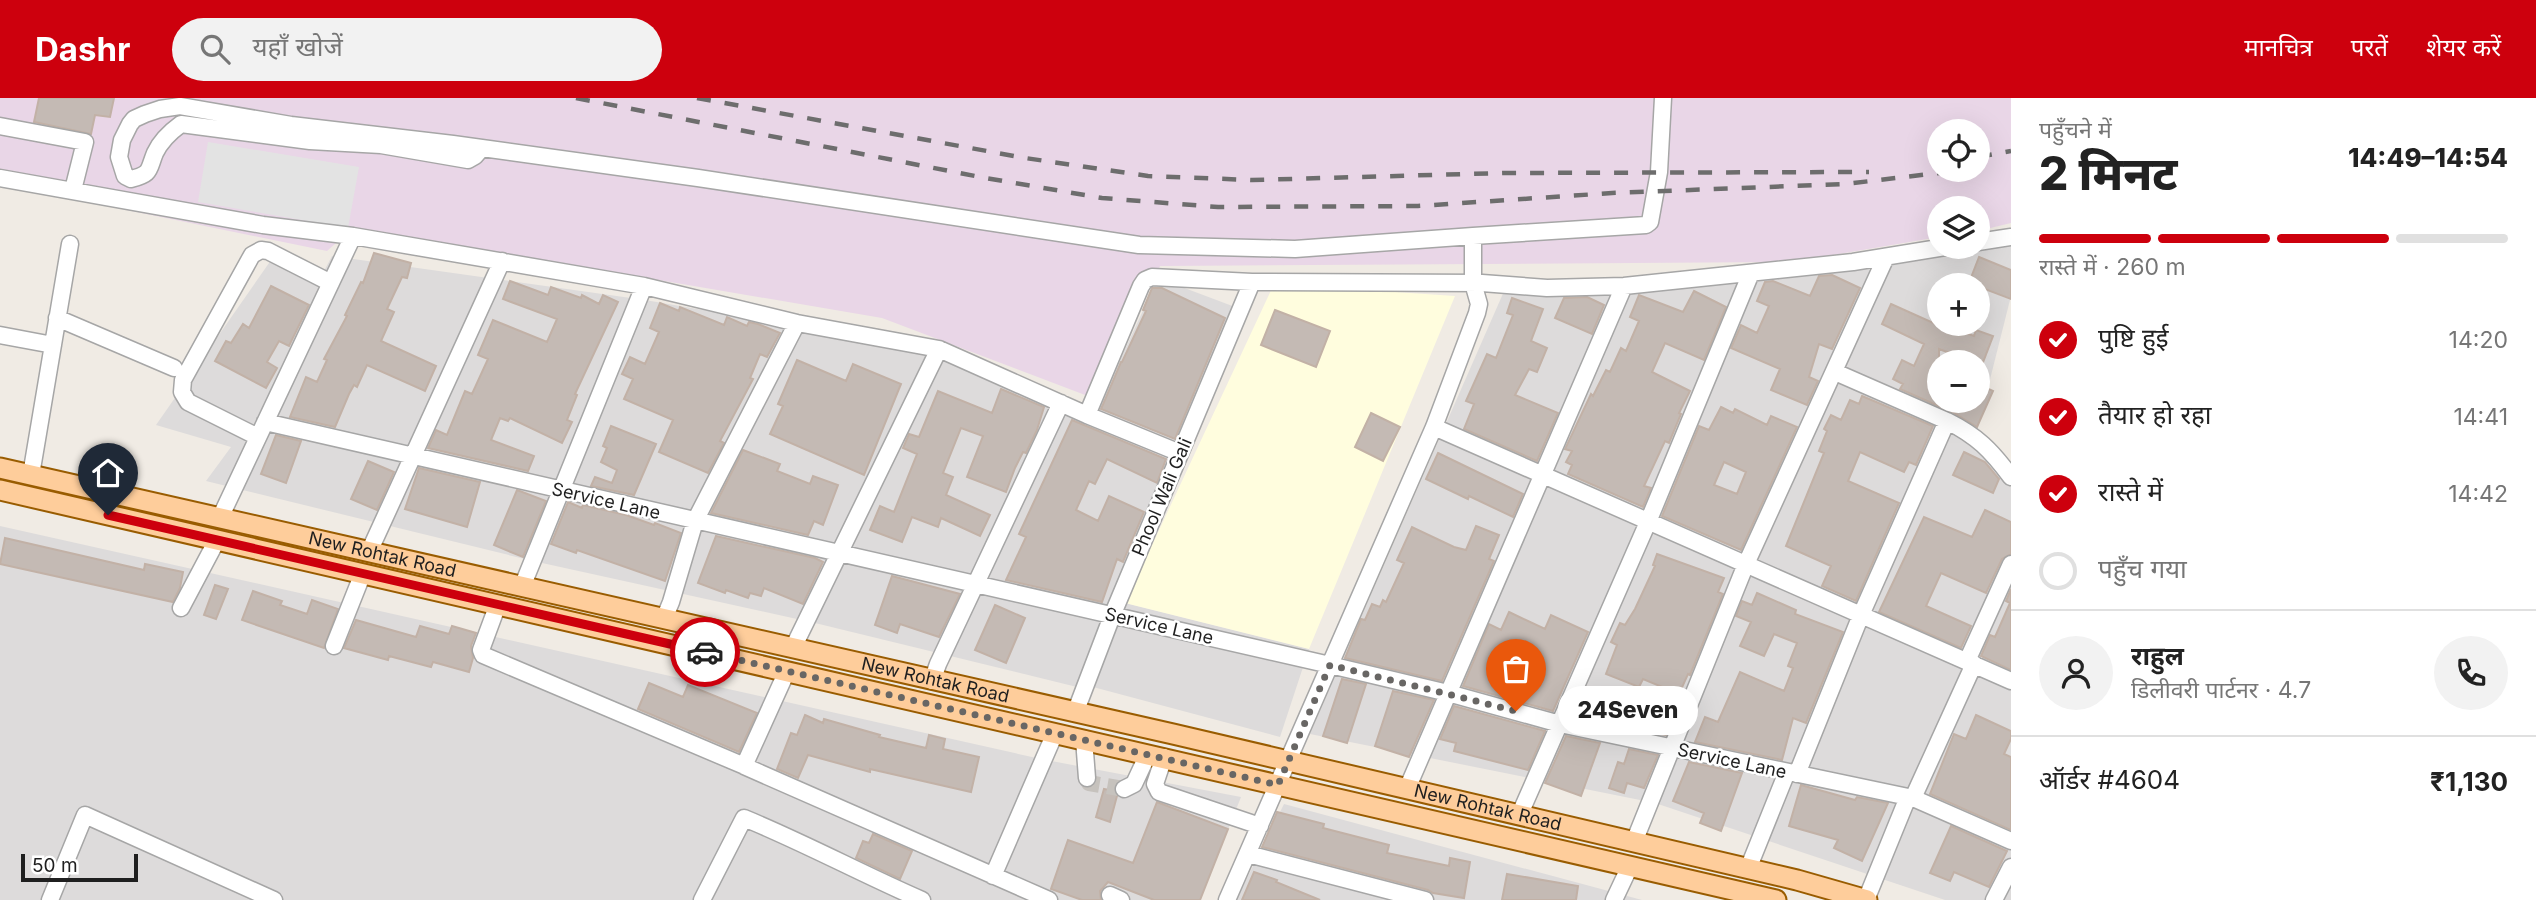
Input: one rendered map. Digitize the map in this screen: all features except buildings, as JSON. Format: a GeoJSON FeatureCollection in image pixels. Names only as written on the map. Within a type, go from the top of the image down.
{"type":"FeatureCollection","features":[{"type":"Feature","properties":{"kind":"main road","name":"New Rohtak Road"},"geometry":{"type":"LineString","coordinates":[[0,468],[1407,789],[1748,869],[1866,900]]}},
{"type":"Feature","properties":{"kind":"main road","name":"New Rohtak Road"},"geometry":{"type":"LineString","coordinates":[[0,490],[1776,900]]}},
{"type":"Feature","properties":{"kind":"street"},"geometry":{"type":"LineString","coordinates":[[482,148],[468,160],[381,145],[310,141],[181,124],[163,140],[154,154],[150,171],[144,176],[131,180],[125,176],[119,158],[122,140],[134,119],[160,109],[180,106],[291,125],[482,148],[698,178],[1139,245],[1295,249],[1646,225],[1650,222],[1660,172],[1663,98]]}},
{"type":"Feature","properties":{"kind":"street"},"geometry":{"type":"LineString","coordinates":[[0,126],[85,142],[72,190]]}},
{"type":"Feature","properties":{"kind":"street"},"geometry":{"type":"LineString","coordinates":[[0,178],[644,286],[797,323],[939,349],[1061,404],[1180,453]]}},
{"type":"Feature","properties":{"kind":"street"},"geometry":{"type":"LineString","coordinates":[[220,518],[353,236]]}},
{"type":"Feature","properties":{"kind":"street"},"geometry":{"type":"LineString","coordinates":[[1227,900],[1434,427],[1477,313],[1479,304],[1473,283],[1473,236]]}},
{"type":"Feature","properties":{"kind":"street"},"geometry":{"type":"LineString","coordinates":[[1990,240],[2011,237]]}},
{"type":"Feature","properties":{"kind":"street"},"geometry":{"type":"LineString","coordinates":[[31,475],[70,244]]}},
{"type":"Feature","properties":{"kind":"street"},"geometry":{"type":"LineString","coordinates":[[1087,415],[1145,280],[1162,276],[1252,282],[1473,283],[1547,288],[1624,286],[1751,274],[1927,250]]}},
{"type":"Feature","properties":{"kind":"street","name":"Service Lane"},"geometry":{"type":"LineString","coordinates":[[331,283],[268,251],[256,252],[183,380],[182,392],[188,402],[262,429],[411,456],[1330,665],[1560,723],[1910,798],[2011,841]]}},
{"type":"Feature","properties":{"kind":"street"},"geometry":{"type":"LineString","coordinates":[[1634,842],[1746,564],[1886,257]]}},
{"type":"Feature","properties":{"kind":"street"},"geometry":{"type":"LineString","coordinates":[[369,552],[502,261]]}},
{"type":"Feature","properties":{"kind":"street"},"geometry":{"type":"LineString","coordinates":[[1519,816],[1648,522],[1751,274]]}},
{"type":"Feature","properties":{"kind":"street","name":"Phool Wali Gali"},"geometry":{"type":"LineString","coordinates":[[1075,713],[1112,615],[1252,282]]}},
{"type":"Feature","properties":{"kind":"street"},"geometry":{"type":"LineString","coordinates":[[522,587],[644,286]]}},
{"type":"Feature","properties":{"kind":"street"},"geometry":{"type":"LineString","coordinates":[[1407,789],[1624,286]]}},
{"type":"Feature","properties":{"kind":"street"},"geometry":{"type":"LineString","coordinates":[[57,318],[174,368]]}},
{"type":"Feature","properties":{"kind":"street"},"geometry":{"type":"LineString","coordinates":[[664,619],[695,521],[797,323]]}},
{"type":"Feature","properties":{"kind":"street"},"geometry":{"type":"LineString","coordinates":[[0,335],[53,345]]}},
{"type":"Feature","properties":{"kind":"street"},"geometry":{"type":"LineString","coordinates":[[793,648],[939,349]]}},
{"type":"Feature","properties":{"kind":"street"},"geometry":{"type":"LineString","coordinates":[[1835,372],[1971,433],[1984,443],[2011,477]]}},
{"type":"Feature","properties":{"kind":"street"},"geometry":{"type":"LineString","coordinates":[[932,681],[1061,404]]}},
{"type":"Feature","properties":{"kind":"street"},"geometry":{"type":"LineString","coordinates":[[1748,869],[1947,421]]}},
{"type":"Feature","properties":{"kind":"street"},"geometry":{"type":"LineString","coordinates":[[1434,427],[2011,681]]}},
{"type":"Feature","properties":{"kind":"street"},"geometry":{"type":"LineString","coordinates":[[181,608],[217,540]]}},
{"type":"Feature","properties":{"kind":"street"},"geometry":{"type":"LineString","coordinates":[[1866,900],[2011,564]]}},
{"type":"Feature","properties":{"kind":"street"},"geometry":{"type":"LineString","coordinates":[[334,646],[363,573]]}},
{"type":"Feature","properties":{"kind":"street"},"geometry":{"type":"LineString","coordinates":[[498,604],[481,650],[483,655],[1049,900]]}},
{"type":"Feature","properties":{"kind":"street"},"geometry":{"type":"LineString","coordinates":[[747,767],[744,766],[787,671]]}},
{"type":"Feature","properties":{"kind":"street"},"geometry":{"type":"LineString","coordinates":[[993,876],[1055,733]]}},
{"type":"Feature","properties":{"kind":"street"},"geometry":{"type":"LineString","coordinates":[[1084,739],[1087,778]]}},
{"type":"Feature","properties":{"kind":"street"},"geometry":{"type":"LineString","coordinates":[[1124,789],[1134,784],[1156,756]]}},
{"type":"Feature","properties":{"kind":"street"},"geometry":{"type":"LineString","coordinates":[[1156,756],[1155,784],[1159,792],[1260,827]]}},
{"type":"Feature","properties":{"kind":"street"},"geometry":{"type":"LineString","coordinates":[[50,900],[85,816],[274,900]]}},
{"type":"Feature","properties":{"kind":"street"},"geometry":{"type":"LineString","coordinates":[[702,900],[744,818],[789,836],[922,900]]}},
{"type":"Feature","properties":{"kind":"street"},"geometry":{"type":"LineString","coordinates":[[1248,854],[1425,900]]}},
{"type":"Feature","properties":{"kind":"street"},"geometry":{"type":"LineString","coordinates":[[1614,900],[1630,866]]}},
{"type":"Feature","properties":{"kind":"street"},"geometry":{"type":"LineString","coordinates":[[1994,900],[2011,867]]}},
{"type":"Feature","properties":{"kind":"shaded area"},"geometry":{"type":"Polygon","coordinates":[[[0,98],[2011,98],[2011,223],[1990,228],[1990,196],[1927,196],[1927,239],[1792,262],[1160,266],[1093,398],[882,318],[353,228],[327,251],[0,184],[0,98]]]}},
{"type":"Feature","properties":{"kind":"shaded area"},"geometry":{"type":"Polygon","coordinates":[[[208,142],[359,167],[348,228],[198,202],[208,142]]]}},
{"type":"Feature","properties":{"kind":"shaded area"},"geometry":{"type":"Polygon","coordinates":[[[2011,234],[2011,296],[1990,379],[1990,350],[1927,350],[1927,413],[1982,413],[1976,435],[2011,487],[2011,900],[1945,900],[1655,803],[1310,734],[1505,289],[1927,248],[1927,259],[1990,259],[1990,242],[2011,234]]]}},
{"type":"Feature","properties":{"kind":"shaded area"},"geometry":{"type":"Polygon","coordinates":[[[276,253],[323,273],[332,256],[645,300],[948,352],[1092,421],[1158,278],[1243,310],[1077,687],[815,623],[533,561],[206,481],[231,447],[156,425],[276,253]]]}},
{"type":"Feature","properties":{"kind":"shaded area"},"geometry":{"type":"Polygon","coordinates":[[[1274,284],[1455,296],[1309,649],[1125,603],[1274,284]]]}},
{"type":"Feature","properties":{"kind":"shaded area"},"geometry":{"type":"Polygon","coordinates":[[[0,526],[1041,759],[1241,797],[1200,900],[0,900],[0,526]]]}},
{"type":"Feature","properties":{"kind":"shaded area"},"geometry":{"type":"Polygon","coordinates":[[[1125,603],[1309,649],[1280,737],[1093,687],[1125,603]]]}},
{"type":"Feature","properties":{"kind":"shaded area"},"geometry":{"type":"Polygon","coordinates":[[[1284,804],[1642,900],[1236,900],[1284,804]]]}},
{"type":"Feature","properties":{"kind":"tunnel"},"geometry":{"type":"LineString","coordinates":[[1087,778],[1089,783],[1124,789]]}},
{"type":"Feature","properties":{"kind":"railway"},"geometry":{"type":"LineString","coordinates":[[576,98],[980,177],[1102,198],[1218,207],[1418,206],[1612,193],[1845,184],[1927,174]]}},
{"type":"Feature","properties":{"kind":"railway"},"geometry":{"type":"LineString","coordinates":[[697,98],[1025,158],[1148,176],[1252,180],[1503,173],[1869,172]]}},
{"type":"Feature","properties":{"kind":"railway"},"geometry":{"type":"LineString","coordinates":[[1990,155],[2011,151]]}},
{"type":"Feature","properties":{"kind":"way so far"},"geometry":{"type":"LineString","coordinates":[[705,652],[1278,785],[1330,665],[1516,711]]}},
{"type":"Feature","properties":{"kind":"place","name":"24Seven"},"geometry":{"type":"Point","coordinates":[1516,711]}},
{"type":"Feature","properties":{"kind":"route"},"geometry":{"type":"LineString","coordinates":[[108,515],[705,652]]}}]}
